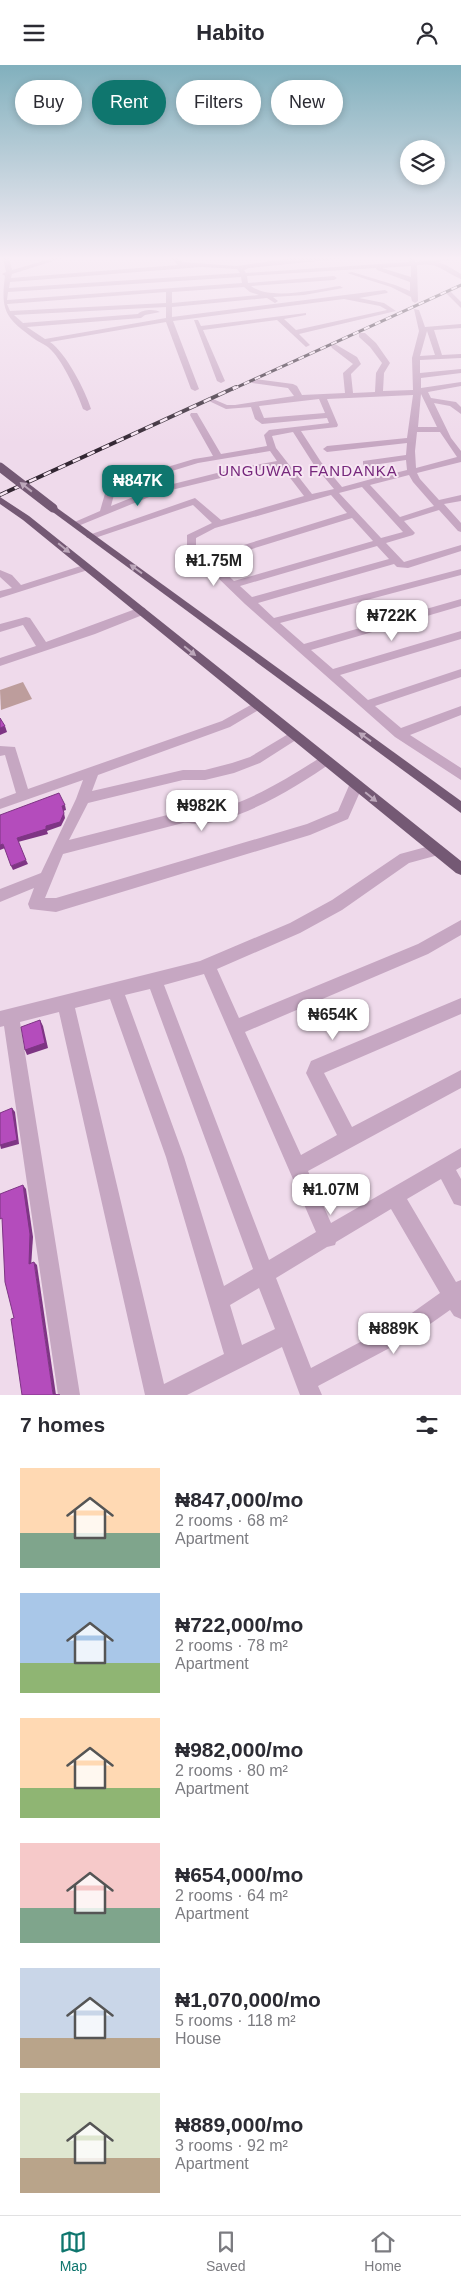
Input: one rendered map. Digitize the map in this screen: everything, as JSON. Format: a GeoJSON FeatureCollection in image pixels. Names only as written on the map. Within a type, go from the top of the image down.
{"type":"FeatureCollection","features":[{"type":"Feature","properties":{"kind":"main road"},"geometry":{"type":"LineString","coordinates":[[0,467],[461,808]]}},
{"type":"Feature","properties":{"kind":"main road"},"geometry":{"type":"LineString","coordinates":[[0,500],[26,518],[461,869]]}},
{"type":"Feature","properties":{"kind":"street"},"geometry":{"type":"LineString","coordinates":[[15,320],[44,341],[61,357],[84,397],[87,409]]}},
{"type":"Feature","properties":{"kind":"street"},"geometry":{"type":"LineString","coordinates":[[20,325],[66,320]]}},
{"type":"Feature","properties":{"kind":"street"},"geometry":{"type":"LineString","coordinates":[[44,341],[143,324],[152,320]]}},
{"type":"Feature","properties":{"kind":"street"},"geometry":{"type":"LineString","coordinates":[[172,320],[195,389]]}},
{"type":"Feature","properties":{"kind":"street"},"geometry":{"type":"LineString","coordinates":[[193,320],[199,328],[221,381]]}},
{"type":"Feature","properties":{"kind":"street"},"geometry":{"type":"LineString","coordinates":[[199,328],[256,320]]}},
{"type":"Feature","properties":{"kind":"street"},"geometry":{"type":"LineString","coordinates":[[281,320],[306,345]]}},
{"type":"Feature","properties":{"kind":"street"},"geometry":{"type":"LineString","coordinates":[[309,320],[316,329]]}},
{"type":"Feature","properties":{"kind":"street"},"geometry":{"type":"LineString","coordinates":[[294,333],[316,329],[343,320]]}},
{"type":"Feature","properties":{"kind":"street"},"geometry":{"type":"LineString","coordinates":[[423,320],[439,357]]}},
{"type":"Feature","properties":{"kind":"street"},"geometry":{"type":"LineString","coordinates":[[426,329],[461,325]]}},
{"type":"Feature","properties":{"kind":"street"},"geometry":{"type":"LineString","coordinates":[[426,329],[416,358],[416,376],[420,391],[410,457],[411,471],[461,529]]}},
{"type":"Feature","properties":{"kind":"street"},"geometry":{"type":"LineString","coordinates":[[362,335],[373,345],[386,363],[380,373],[379,394]]}},
{"type":"Feature","properties":{"kind":"street"},"geometry":{"type":"LineString","coordinates":[[335,346],[357,364],[347,373],[349,395]]}},
{"type":"Feature","properties":{"kind":"street"},"geometry":{"type":"LineString","coordinates":[[416,358],[461,356]]}},
{"type":"Feature","properties":{"kind":"street"},"geometry":{"type":"LineString","coordinates":[[213,401],[226,407],[298,398],[420,391],[461,382],[457,372],[416,376]]}},
{"type":"Feature","properties":{"kind":"street"},"geometry":{"type":"LineString","coordinates":[[255,381],[290,386],[294,389],[298,398]]}},
{"type":"Feature","properties":{"kind":"street"},"geometry":{"type":"LineString","coordinates":[[420,391],[428,400],[442,429],[461,458],[309,497],[218,524],[191,537],[191,546],[249,602],[399,735],[458,770]]}},
{"type":"Feature","properties":{"kind":"street"},"geometry":{"type":"LineString","coordinates":[[309,497],[272,448],[269,434],[334,425],[322,397]]}},
{"type":"Feature","properties":{"kind":"street"},"geometry":{"type":"LineString","coordinates":[[428,400],[453,404],[461,412]]}},
{"type":"Feature","properties":{"kind":"street"},"geometry":{"type":"LineString","coordinates":[[254,404],[259,419],[262,421],[330,415]]}},
{"type":"Feature","properties":{"kind":"street"},"geometry":{"type":"LineString","coordinates":[[194,415],[218,457]]}},
{"type":"Feature","properties":{"kind":"street"},"geometry":{"type":"LineString","coordinates":[[414,430],[442,429]]}},
{"type":"Feature","properties":{"kind":"street"},"geometry":{"type":"LineString","coordinates":[[296,430],[335,490],[354,514],[401,565],[408,565],[461,548]]}},
{"type":"Feature","properties":{"kind":"street"},"geometry":{"type":"LineString","coordinates":[[327,449],[412,440]]}},
{"type":"Feature","properties":{"kind":"street"},"geometry":{"type":"LineString","coordinates":[[104,512],[111,490],[120,484],[143,475],[218,457],[272,448]]}},
{"type":"Feature","properties":{"kind":"street"},"geometry":{"type":"LineString","coordinates":[[380,478],[366,463],[410,457]]}},
{"type":"Feature","properties":{"kind":"street"},"geometry":{"type":"LineString","coordinates":[[75,524],[156,491],[234,472],[282,463]]}},
{"type":"Feature","properties":{"kind":"street"},"geometry":{"type":"LineString","coordinates":[[231,585],[410,533],[363,483]]}},
{"type":"Feature","properties":{"kind":"street"},"geometry":{"type":"LineString","coordinates":[[176,486],[192,502]]}},
{"type":"Feature","properties":{"kind":"street"},"geometry":{"type":"LineString","coordinates":[[399,520],[461,497]]}},
{"type":"Feature","properties":{"kind":"street"},"geometry":{"type":"LineString","coordinates":[[92,536],[192,502],[198,502],[218,524]]}},
{"type":"Feature","properties":{"kind":"street"},"geometry":{"type":"LineString","coordinates":[[205,560],[354,514]]}},
{"type":"Feature","properties":{"kind":"street"},"geometry":{"type":"LineString","coordinates":[[249,602],[396,560]]}},
{"type":"Feature","properties":{"kind":"street"},"geometry":{"type":"LineString","coordinates":[[0,595],[87,567]]}},
{"type":"Feature","properties":{"kind":"street"},"geometry":{"type":"LineString","coordinates":[[272,622],[461,572]]}},
{"type":"Feature","properties":{"kind":"street"},"geometry":{"type":"LineString","coordinates":[[0,573],[8,577],[19,589]]}},
{"type":"Feature","properties":{"kind":"street"},"geometry":{"type":"LineString","coordinates":[[302,649],[461,602]]}},
{"type":"Feature","properties":{"kind":"street"},"geometry":{"type":"LineString","coordinates":[[0,662],[141,611]]}},
{"type":"Feature","properties":{"kind":"street"},"geometry":{"type":"LineString","coordinates":[[0,628],[26,621],[43,647]]}},
{"type":"Feature","properties":{"kind":"street"},"geometry":{"type":"LineString","coordinates":[[330,674],[461,635]]}},
{"type":"Feature","properties":{"kind":"street"},"geometry":{"type":"LineString","coordinates":[[365,705],[461,673]]}},
{"type":"Feature","properties":{"kind":"street"},"geometry":{"type":"LineString","coordinates":[[0,804],[226,724],[258,705]]}},
{"type":"Feature","properties":{"kind":"street"},"geometry":{"type":"LineString","coordinates":[[399,735],[461,710]]}},
{"type":"Feature","properties":{"kind":"street"},"geometry":{"type":"LineString","coordinates":[[83,799],[183,775],[205,775],[234,768],[255,760],[295,735]]}},
{"type":"Feature","properties":{"kind":"street"},"geometry":{"type":"LineString","coordinates":[[0,751],[10,750],[24,796]]}},
{"type":"Feature","properties":{"kind":"street"},"geometry":{"type":"LineString","coordinates":[[58,849],[183,817],[200,817],[244,805],[300,778],[326,760]]}},
{"type":"Feature","properties":{"kind":"street"},"geometry":{"type":"LineString","coordinates":[[92,772],[83,799],[58,849],[35,904],[48,907],[310,829],[344,815],[356,785]]}},
{"type":"Feature","properties":{"kind":"street"},"geometry":{"type":"LineString","coordinates":[[69,1395],[6,1018],[65,1001],[155,982],[208,966],[295,928],[337,905],[405,858],[437,850]]}},
{"type":"Feature","properties":{"kind":"street"},"geometry":{"type":"LineString","coordinates":[[0,896],[46,877]]}},
{"type":"Feature","properties":{"kind":"street"},"geometry":{"type":"LineString","coordinates":[[235,1028],[423,949],[461,927]]}},
{"type":"Feature","properties":{"kind":"street"},"geometry":{"type":"LineString","coordinates":[[208,966],[328,1238]]}},
{"type":"Feature","properties":{"kind":"street"},"geometry":{"type":"LineString","coordinates":[[155,982],[199,1094],[262,1273],[308,1388],[458,1298],[395,1197]]}},
{"type":"Feature","properties":{"kind":"street"},"geometry":{"type":"LineString","coordinates":[[115,990],[175,1157],[236,1359]]}},
{"type":"Feature","properties":{"kind":"street"},"geometry":{"type":"LineString","coordinates":[[65,1001],[156,1395]]}},
{"type":"Feature","properties":{"kind":"street"},"geometry":{"type":"LineString","coordinates":[[349,1139],[315,1073],[317,1067],[461,1006]]}},
{"type":"Feature","properties":{"kind":"street"},"geometry":{"type":"LineString","coordinates":[[296,1167],[461,1079]]}},
{"type":"Feature","properties":{"kind":"street"},"geometry":{"type":"LineString","coordinates":[[218,1301],[262,1273],[328,1238],[461,1157]]}},
{"type":"Feature","properties":{"kind":"street"},"geometry":{"type":"LineString","coordinates":[[444,1167],[461,1197]]}},
{"type":"Feature","properties":{"kind":"street"},"geometry":{"type":"LineString","coordinates":[[166,1395],[286,1335]]}},
{"type":"Feature","properties":{"kind":"shaded area"},"geometry":{"type":"Polygon","coordinates":[[[23,682],[32,699],[1,710],[0,690],[23,682]]]}},
{"type":"Feature","properties":{"kind":"building"},"geometry":{"type":"Polygon","coordinates":[[[0,718],[5,726],[0,728],[0,718]]]}},
{"type":"Feature","properties":{"kind":"building"},"geometry":{"type":"Polygon","coordinates":[[[59,793],[65,805],[62,806],[64,813],[60,822],[46,826],[46,829],[17,838],[26,860],[11,866],[3,844],[0,845],[0,815],[59,793]]]}},
{"type":"Feature","properties":{"kind":"building"},"geometry":{"type":"Polygon","coordinates":[[[40,1020],[45,1043],[25,1050],[21,1027],[40,1020]]]}},
{"type":"Feature","properties":{"kind":"building"},"geometry":{"type":"Polygon","coordinates":[[[12,1108],[17,1140],[0,1145],[0,1113],[12,1108]]]}},
{"type":"Feature","properties":{"kind":"building"},"geometry":{"type":"Polygon","coordinates":[[[23,1185],[30,1234],[29,1264],[34,1262],[53,1394],[60,1395],[22,1395],[11,1319],[14,1318],[5,1282],[0,1194],[23,1185]]]}},
{"type":"Feature","properties":{"kind":"railway"},"geometry":{"type":"LineString","coordinates":[[233,389],[384,320]]}},
{"type":"Feature","properties":{"kind":"railway"},"geometry":{"type":"LineString","coordinates":[[0,495],[236,387]]}},
{"type":"Feature","properties":{"kind":"district","name":"UNGUWAR FANDANKA"},"geometry":{"type":"Point","coordinates":[308,471]}}]}
